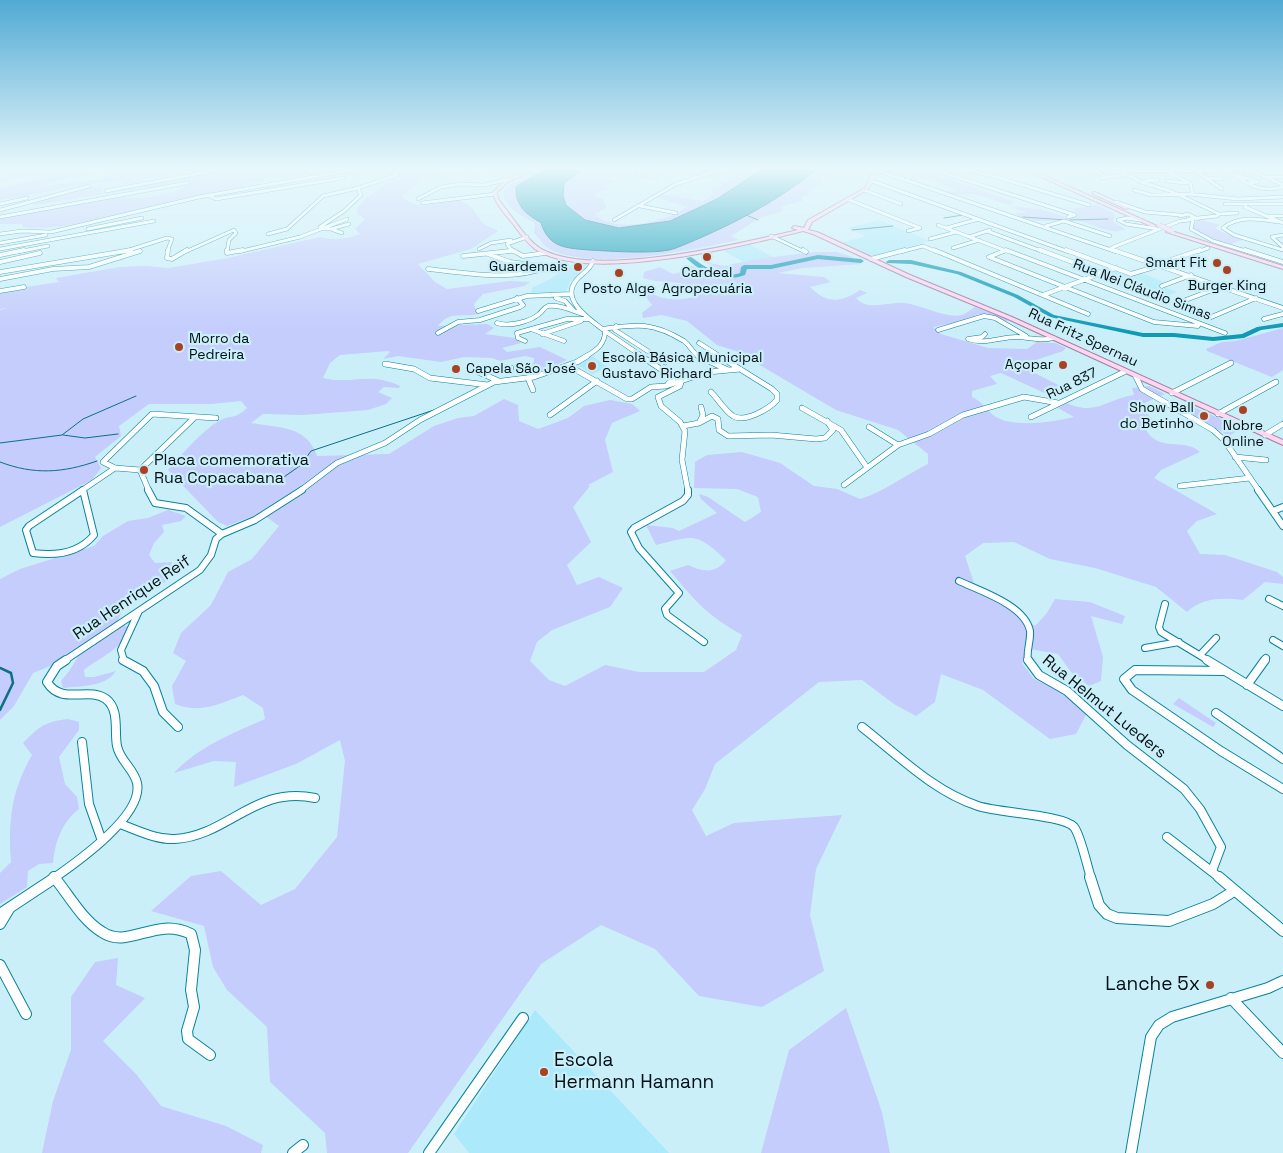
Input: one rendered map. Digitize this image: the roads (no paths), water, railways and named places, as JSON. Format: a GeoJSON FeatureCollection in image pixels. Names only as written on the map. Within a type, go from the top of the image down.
{"type":"FeatureCollection","features":[{"type":"Feature","properties":{"kind":"main road"},"geometry":{"type":"LineString","coordinates":[[515,222],[536,248],[545,253],[568,259],[593,262],[678,255],[801,230],[808,226],[810,222]]}},
{"type":"Feature","properties":{"kind":"main road"},"geometry":{"type":"LineString","coordinates":[[520,222],[542,248],[561,256],[593,262]]}},
{"type":"Feature","properties":{"kind":"main road"},"geometry":{"type":"LineString","coordinates":[[678,255],[753,239],[802,222]]}},
{"type":"Feature","properties":{"kind":"main road"},"geometry":{"type":"LineString","coordinates":[[1147,222],[1283,265]]}},
{"type":"Feature","properties":{"kind":"main road"},"geometry":{"type":"LineString","coordinates":[[1151,222],[1165,228]]}},
{"type":"Feature","properties":{"kind":"main road"},"geometry":{"type":"LineString","coordinates":[[1153,222],[1165,228]]}},
{"type":"Feature","properties":{"kind":"main road"},"geometry":{"type":"LineString","coordinates":[[796,225],[808,226],[815,233]]}},
{"type":"Feature","properties":{"kind":"main road"},"geometry":{"type":"LineString","coordinates":[[796,225],[801,230],[815,233],[871,260]]}},
{"type":"Feature","properties":{"kind":"main road","name":"Rua Fritz Spernau"},"geometry":{"type":"LineString","coordinates":[[871,260],[1053,338],[1283,444]]}},
{"type":"Feature","properties":{"kind":"street"},"geometry":{"type":"LineString","coordinates":[[0,234],[22,231],[52,232],[97,222]]}},
{"type":"Feature","properties":{"kind":"street"},"geometry":{"type":"LineString","coordinates":[[0,243],[120,222]]}},
{"type":"Feature","properties":{"kind":"street"},"geometry":{"type":"LineString","coordinates":[[0,249],[150,222]]}},
{"type":"Feature","properties":{"kind":"street"},"geometry":{"type":"LineString","coordinates":[[268,234],[287,229],[295,222]]}},
{"type":"Feature","properties":{"kind":"street"},"geometry":{"type":"LineString","coordinates":[[320,228],[321,224],[325,222]]}},
{"type":"Feature","properties":{"kind":"street"},"geometry":{"type":"LineString","coordinates":[[0,280],[53,269],[88,266],[125,257],[167,238],[172,239],[166,252],[166,258],[172,259],[197,245],[234,230],[236,233],[228,240],[227,253],[300,237],[339,222]]}},
{"type":"Feature","properties":{"kind":"street"},"geometry":{"type":"LineString","coordinates":[[905,222],[920,228],[908,231]]}},
{"type":"Feature","properties":{"kind":"street"},"geometry":{"type":"LineString","coordinates":[[946,228],[969,222]]}},
{"type":"Feature","properties":{"kind":"street"},"geometry":{"type":"LineString","coordinates":[[987,222],[1132,274],[1208,248]]}},
{"type":"Feature","properties":{"kind":"street"},"geometry":{"type":"LineString","coordinates":[[1032,222],[1283,308]]}},
{"type":"Feature","properties":{"kind":"street"},"geometry":{"type":"LineString","coordinates":[[1045,226],[1061,222]]}},
{"type":"Feature","properties":{"kind":"street"},"geometry":{"type":"LineString","coordinates":[[1066,222],[1110,236]]}},
{"type":"Feature","properties":{"kind":"street"},"geometry":{"type":"LineString","coordinates":[[1118,222],[1144,233]]}},
{"type":"Feature","properties":{"kind":"street"},"geometry":{"type":"LineString","coordinates":[[1120,222],[1148,229],[1165,228]]}},
{"type":"Feature","properties":{"kind":"street"},"geometry":{"type":"LineString","coordinates":[[1111,248],[1144,233],[1165,228],[1178,222]]}},
{"type":"Feature","properties":{"kind":"street"},"geometry":{"type":"LineString","coordinates":[[1191,222],[1191,229],[1204,237],[1283,265]]}},
{"type":"Feature","properties":{"kind":"street"},"geometry":{"type":"LineString","coordinates":[[1235,222],[1223,228],[1234,235],[1283,249]]}},
{"type":"Feature","properties":{"kind":"street"},"geometry":{"type":"LineString","coordinates":[[1274,222],[1283,224]]}},
{"type":"Feature","properties":{"kind":"street"},"geometry":{"type":"LineString","coordinates":[[331,229],[350,224]]}},
{"type":"Feature","properties":{"kind":"street","name":"Rua Nei Cláudio Simas"},"geometry":{"type":"LineString","coordinates":[[938,225],[1225,333]]}},
{"type":"Feature","properties":{"kind":"street"},"geometry":{"type":"LineString","coordinates":[[968,236],[1001,227]]}},
{"type":"Feature","properties":{"kind":"street"},"geometry":{"type":"LineString","coordinates":[[1140,227],[1134,228],[1144,233]]}},
{"type":"Feature","properties":{"kind":"street"},"geometry":{"type":"LineString","coordinates":[[320,228],[342,233]]}},
{"type":"Feature","properties":{"kind":"street"},"geometry":{"type":"LineString","coordinates":[[1144,233],[1148,229]]}},
{"type":"Feature","properties":{"kind":"street"},"geometry":{"type":"LineString","coordinates":[[987,231],[1102,273]]}},
{"type":"Feature","properties":{"kind":"street"},"geometry":{"type":"LineString","coordinates":[[930,239],[956,232]]}},
{"type":"Feature","properties":{"kind":"street"},"geometry":{"type":"LineString","coordinates":[[1283,235],[1272,237],[1283,249]]}},
{"type":"Feature","properties":{"kind":"street"},"geometry":{"type":"LineString","coordinates":[[771,236],[806,252]]}},
{"type":"Feature","properties":{"kind":"street"},"geometry":{"type":"LineString","coordinates":[[479,249],[491,243],[527,237]]}},
{"type":"Feature","properties":{"kind":"street"},"geometry":{"type":"LineString","coordinates":[[510,251],[507,244],[518,239]]}},
{"type":"Feature","properties":{"kind":"street"},"geometry":{"type":"LineString","coordinates":[[953,248],[978,240]]}},
{"type":"Feature","properties":{"kind":"street"},"geometry":{"type":"LineString","coordinates":[[90,256],[140,245]]}},
{"type":"Feature","properties":{"kind":"street"},"geometry":{"type":"LineString","coordinates":[[0,255],[48,246]]}},
{"type":"Feature","properties":{"kind":"street"},"geometry":{"type":"LineString","coordinates":[[0,272],[147,246]]}},
{"type":"Feature","properties":{"kind":"street"},"geometry":{"type":"LineString","coordinates":[[871,260],[923,246],[1088,314]]}},
{"type":"Feature","properties":{"kind":"street"},"geometry":{"type":"LineString","coordinates":[[463,256],[510,251],[526,256],[545,253]]}},
{"type":"Feature","properties":{"kind":"street"},"geometry":{"type":"LineString","coordinates":[[1004,251],[989,257],[1158,323],[1202,325]]}},
{"type":"Feature","properties":{"kind":"street"},"geometry":{"type":"LineString","coordinates":[[0,262],[40,253]]}},
{"type":"Feature","properties":{"kind":"street"},"geometry":{"type":"LineString","coordinates":[[428,269],[490,274],[524,273],[548,267],[510,262],[499,257],[489,256],[488,254]]}},
{"type":"Feature","properties":{"kind":"street"},"geometry":{"type":"LineString","coordinates":[[585,318],[570,294],[572,283],[593,262]]}},
{"type":"Feature","properties":{"kind":"street"},"geometry":{"type":"LineString","coordinates":[[1044,295],[1116,268]]}},
{"type":"Feature","properties":{"kind":"street"},"geometry":{"type":"LineString","coordinates":[[1162,286],[1191,275]]}},
{"type":"Feature","properties":{"kind":"street"},"geometry":{"type":"LineString","coordinates":[[1175,304],[1223,286]]}},
{"type":"Feature","properties":{"kind":"street"},"geometry":{"type":"LineString","coordinates":[[0,291],[24,288]]}},
{"type":"Feature","properties":{"kind":"street"},"geometry":{"type":"LineString","coordinates":[[478,311],[517,298],[536,294],[570,294]]}},
{"type":"Feature","properties":{"kind":"street"},"geometry":{"type":"LineString","coordinates":[[438,333],[454,324],[480,320],[520,307],[523,305],[517,298]]}},
{"type":"Feature","properties":{"kind":"street"},"geometry":{"type":"LineString","coordinates":[[556,298],[565,301],[574,312]]}},
{"type":"Feature","properties":{"kind":"street"},"geometry":{"type":"LineString","coordinates":[[1209,318],[1256,298]]}},
{"type":"Feature","properties":{"kind":"street"},"geometry":{"type":"LineString","coordinates":[[497,323],[506,325],[539,314],[542,309],[549,306],[558,306],[585,318],[673,377],[666,386]]}},
{"type":"Feature","properties":{"kind":"street"},"geometry":{"type":"LineString","coordinates":[[1264,319],[1283,314]]}},
{"type":"Feature","properties":{"kind":"street"},"geometry":{"type":"LineString","coordinates":[[938,330],[984,316],[995,318],[1027,336],[1045,340],[1053,338]]}},
{"type":"Feature","properties":{"kind":"street"},"geometry":{"type":"LineString","coordinates":[[525,341],[516,334],[567,318],[585,318]]}},
{"type":"Feature","properties":{"kind":"street"},"geometry":{"type":"LineString","coordinates":[[542,334],[585,318]]}},
{"type":"Feature","properties":{"kind":"street"},"geometry":{"type":"LineString","coordinates":[[603,330],[616,326],[639,324],[666,331],[686,343],[694,354],[728,370]]}},
{"type":"Feature","properties":{"kind":"street"},"geometry":{"type":"LineString","coordinates":[[616,326],[615,330],[666,362]]}},
{"type":"Feature","properties":{"kind":"street"},"geometry":{"type":"LineString","coordinates":[[531,328],[542,334],[564,341]]}},
{"type":"Feature","properties":{"kind":"street"},"geometry":{"type":"LineString","coordinates":[[140,470],[155,503],[186,508],[222,534],[255,520],[287,501],[337,464],[385,443],[420,420],[488,385],[499,381],[528,378],[569,366],[599,348],[605,339],[603,330]]}},
{"type":"Feature","properties":{"kind":"street"},"geometry":{"type":"LineString","coordinates":[[984,334],[982,337],[968,339],[979,342],[1027,336]]}},
{"type":"Feature","properties":{"kind":"street"},"geometry":{"type":"LineString","coordinates":[[699,343],[776,394],[777,400],[772,406],[745,416],[736,417],[711,392]]}},
{"type":"Feature","properties":{"kind":"street"},"geometry":{"type":"LineString","coordinates":[[1172,394],[1231,363]]}},
{"type":"Feature","properties":{"kind":"street"},"geometry":{"type":"LineString","coordinates":[[385,364],[414,369],[430,378],[488,385]]}},
{"type":"Feature","properties":{"kind":"street"},"geometry":{"type":"LineString","coordinates":[[569,366],[627,399],[632,399],[646,389],[681,382],[708,372],[740,369]]}},
{"type":"Feature","properties":{"kind":"street"},"geometry":{"type":"LineString","coordinates":[[499,381],[478,372],[511,368]]}},
{"type":"Feature","properties":{"kind":"street","name":"Rua 837"},"geometry":{"type":"LineString","coordinates":[[1030,417],[1124,372]]}},
{"type":"Feature","properties":{"kind":"street"},"geometry":{"type":"LineString","coordinates":[[1136,377],[1142,389],[1213,430],[1224,440],[1283,526]]}},
{"type":"Feature","properties":{"kind":"street"},"geometry":{"type":"LineString","coordinates":[[528,378],[533,390]]}},
{"type":"Feature","properties":{"kind":"street"},"geometry":{"type":"LineString","coordinates":[[550,415],[597,381]]}},
{"type":"Feature","properties":{"kind":"street"},"geometry":{"type":"LineString","coordinates":[[681,382],[680,386],[658,397],[660,405],[683,426],[686,437],[682,462],[688,477],[688,494],[683,501],[634,528],[631,532],[639,548],[679,593],[665,609],[667,615],[704,642]]}},
{"type":"Feature","properties":{"kind":"street"},"geometry":{"type":"LineString","coordinates":[[1218,414],[1276,382]]}},
{"type":"Feature","properties":{"kind":"street"},"geometry":{"type":"LineString","coordinates":[[844,485],[866,466],[898,445],[929,434],[963,416],[1024,397],[1058,403]]}},
{"type":"Feature","properties":{"kind":"street"},"geometry":{"type":"LineString","coordinates":[[700,423],[703,415],[701,406]]}},
{"type":"Feature","properties":{"kind":"street"},"geometry":{"type":"LineString","coordinates":[[802,408],[841,430],[866,466]]}},
{"type":"Feature","properties":{"kind":"street"},"geometry":{"type":"LineString","coordinates":[[195,417],[140,470],[115,468],[104,464],[105,457],[152,414],[216,418]]}},
{"type":"Feature","properties":{"kind":"street"},"geometry":{"type":"LineString","coordinates":[[683,426],[700,423],[708,418],[716,417],[718,419],[718,430],[728,436],[771,435],[816,439],[826,438],[831,435],[832,430],[827,421]]}},
{"type":"Feature","properties":{"kind":"street"},"geometry":{"type":"LineString","coordinates":[[1264,435],[1283,424]]}},
{"type":"Feature","properties":{"kind":"street"},"geometry":{"type":"LineString","coordinates":[[869,427],[898,445]]}},
{"type":"Feature","properties":{"kind":"street"},"geometry":{"type":"LineString","coordinates":[[1235,457],[1266,460]]}},
{"type":"Feature","properties":{"kind":"street"},"geometry":{"type":"LineString","coordinates":[[83,490],[94,535],[91,539],[85,544],[52,554],[33,553],[26,530],[28,526],[115,468]]}},
{"type":"Feature","properties":{"kind":"street"},"geometry":{"type":"LineString","coordinates":[[1180,486],[1250,478]]}},
{"type":"Feature","properties":{"kind":"street"},"geometry":{"type":"LineString","coordinates":[[1274,511],[1283,507]]}},
{"type":"Feature","properties":{"kind":"street","name":"Rua Henrique Reif"},"geometry":{"type":"LineString","coordinates":[[0,914],[102,841],[120,824],[132,808],[138,789],[136,777],[119,754],[115,739],[115,711],[109,702],[101,696],[63,694],[52,690],[47,682],[57,666],[74,653],[138,613],[200,570],[211,556],[216,539],[222,534]]}},
{"type":"Feature","properties":{"kind":"street","name":"Rua Helmut Lueders"},"geometry":{"type":"LineString","coordinates":[[959,581],[1018,612],[1026,622],[1030,632],[1026,652],[1028,662],[1033,670],[1041,677],[1068,692],[1127,746],[1184,790],[1197,805],[1221,847],[1212,871]]}},
{"type":"Feature","properties":{"kind":"street"},"geometry":{"type":"LineString","coordinates":[[1269,599],[1283,606]]}},
{"type":"Feature","properties":{"kind":"street"},"geometry":{"type":"LineString","coordinates":[[1165,604],[1159,630],[1283,706]]}},
{"type":"Feature","properties":{"kind":"street"},"geometry":{"type":"LineString","coordinates":[[138,613],[121,650],[123,661],[143,671],[154,686],[163,712],[178,727]]}},
{"type":"Feature","properties":{"kind":"street"},"geometry":{"type":"LineString","coordinates":[[1200,655],[1216,638]]}},
{"type":"Feature","properties":{"kind":"street"},"geometry":{"type":"LineString","coordinates":[[1272,640],[1283,646]]}},
{"type":"Feature","properties":{"kind":"street"},"geometry":{"type":"LineString","coordinates":[[1145,648],[1178,642]]}},
{"type":"Feature","properties":{"kind":"street"},"geometry":{"type":"LineString","coordinates":[[1247,685],[1266,658]]}},
{"type":"Feature","properties":{"kind":"street"},"geometry":{"type":"LineString","coordinates":[[1224,670],[1135,670],[1124,680],[1125,684],[1132,690],[1221,751],[1283,788]]}},
{"type":"Feature","properties":{"kind":"street"},"geometry":{"type":"LineString","coordinates":[[1216,713],[1283,759]]}},
{"type":"Feature","properties":{"kind":"street"},"geometry":{"type":"LineString","coordinates":[[862,727],[908,766],[956,798],[999,812],[1068,822],[1075,828],[1099,905],[1107,914],[1117,918],[1169,921],[1213,904],[1234,891]]}},
{"type":"Feature","properties":{"kind":"street"},"geometry":{"type":"LineString","coordinates":[[82,742],[85,783],[91,817],[102,841]]}},
{"type":"Feature","properties":{"kind":"street"},"geometry":{"type":"LineString","coordinates":[[120,824],[161,838],[176,839],[197,834],[264,802],[294,793],[302,793],[315,798]]}},
{"type":"Feature","properties":{"kind":"street"},"geometry":{"type":"LineString","coordinates":[[1167,837],[1212,871],[1283,931]]}},
{"type":"Feature","properties":{"kind":"street"},"geometry":{"type":"LineString","coordinates":[[54,877],[96,928],[110,936],[130,936],[172,926],[180,926],[191,934],[195,950],[191,983],[194,1006],[187,1032],[188,1039],[210,1054]]}},
{"type":"Feature","properties":{"kind":"street"},"geometry":{"type":"LineString","coordinates":[[0,924],[9,908]]}},
{"type":"Feature","properties":{"kind":"street"},"geometry":{"type":"LineString","coordinates":[[0,965],[26,1014]]}},
{"type":"Feature","properties":{"kind":"street"},"geometry":{"type":"LineString","coordinates":[[1131,1153],[1151,1037],[1159,1025],[1172,1017],[1283,982]]}},
{"type":"Feature","properties":{"kind":"street"},"geometry":{"type":"LineString","coordinates":[[1231,998],[1283,1053]]}},
{"type":"Feature","properties":{"kind":"street"},"geometry":{"type":"LineString","coordinates":[[429,1153],[523,1018]]}},
{"type":"Feature","properties":{"kind":"street"},"geometry":{"type":"LineString","coordinates":[[294,1153],[303,1145]]}},
{"type":"Feature","properties":{"kind":"waterway"},"geometry":{"type":"LineString","coordinates":[[852,230],[893,226]]}},
{"type":"Feature","properties":{"kind":"waterway"},"geometry":{"type":"LineString","coordinates":[[689,258],[715,274],[729,277],[743,274],[744,267],[771,267],[818,257],[861,261]]}},
{"type":"Feature","properties":{"kind":"waterway"},"geometry":{"type":"LineString","coordinates":[[889,262],[911,262],[959,273],[1016,296],[1052,316],[1143,335],[1174,335],[1213,339],[1244,336],[1259,328],[1283,325]]}},
{"type":"Feature","properties":{"kind":"waterway"},"geometry":{"type":"LineString","coordinates":[[0,443],[62,435],[83,419],[136,396]]}},
{"type":"Feature","properties":{"kind":"waterway"},"geometry":{"type":"LineString","coordinates":[[274,484],[301,465],[311,451],[434,410]]}},
{"type":"Feature","properties":{"kind":"waterway"},"geometry":{"type":"LineString","coordinates":[[63,435],[85,438],[118,434]]}},
{"type":"Feature","properties":{"kind":"waterway"},"geometry":{"type":"LineString","coordinates":[[0,462],[25,469],[48,471],[72,468],[97,461]]}},
{"type":"Feature","properties":{"kind":"waterway"},"geometry":{"type":"LineString","coordinates":[[0,668],[11,673],[13,683],[0,710]]}},
{"type":"Feature","properties":{"kind":"place","name":"Cardeal Agropecuária"},"geometry":{"type":"Point","coordinates":[707,257]}},
{"type":"Feature","properties":{"kind":"place","name":"Smart Fit"},"geometry":{"type":"Point","coordinates":[1217,263]}},
{"type":"Feature","properties":{"kind":"place","name":"Guardemais"},"geometry":{"type":"Point","coordinates":[578,267]}},
{"type":"Feature","properties":{"kind":"place","name":"Burger King"},"geometry":{"type":"Point","coordinates":[1227,270]}},
{"type":"Feature","properties":{"kind":"place","name":"Posto Alge"},"geometry":{"type":"Point","coordinates":[619,273]}},
{"type":"Feature","properties":{"kind":"place","name":"Morro da Pedreira"},"geometry":{"type":"Point","coordinates":[179,347]}},
{"type":"Feature","properties":{"kind":"place","name":"Açopar"},"geometry":{"type":"Point","coordinates":[1063,365]}},
{"type":"Feature","properties":{"kind":"place","name":"Escola Básica Municipal Gustavo Richard"},"geometry":{"type":"Point","coordinates":[592,366]}},
{"type":"Feature","properties":{"kind":"place","name":"Capela São José"},"geometry":{"type":"Point","coordinates":[456,369]}},
{"type":"Feature","properties":{"kind":"place","name":"Nobre Online"},"geometry":{"type":"Point","coordinates":[1243,410]}},
{"type":"Feature","properties":{"kind":"place","name":"Show Ball do Betinho"},"geometry":{"type":"Point","coordinates":[1204,416]}},
{"type":"Feature","properties":{"kind":"place","name":"Placa comemorativa Rua Copacabana"},"geometry":{"type":"Point","coordinates":[144,470]}},
{"type":"Feature","properties":{"kind":"place","name":"Lanche 5x"},"geometry":{"type":"Point","coordinates":[1210,985]}},
{"type":"Feature","properties":{"kind":"place","name":"Escola Hermann Hamann"},"geometry":{"type":"Point","coordinates":[544,1072]}}]}
